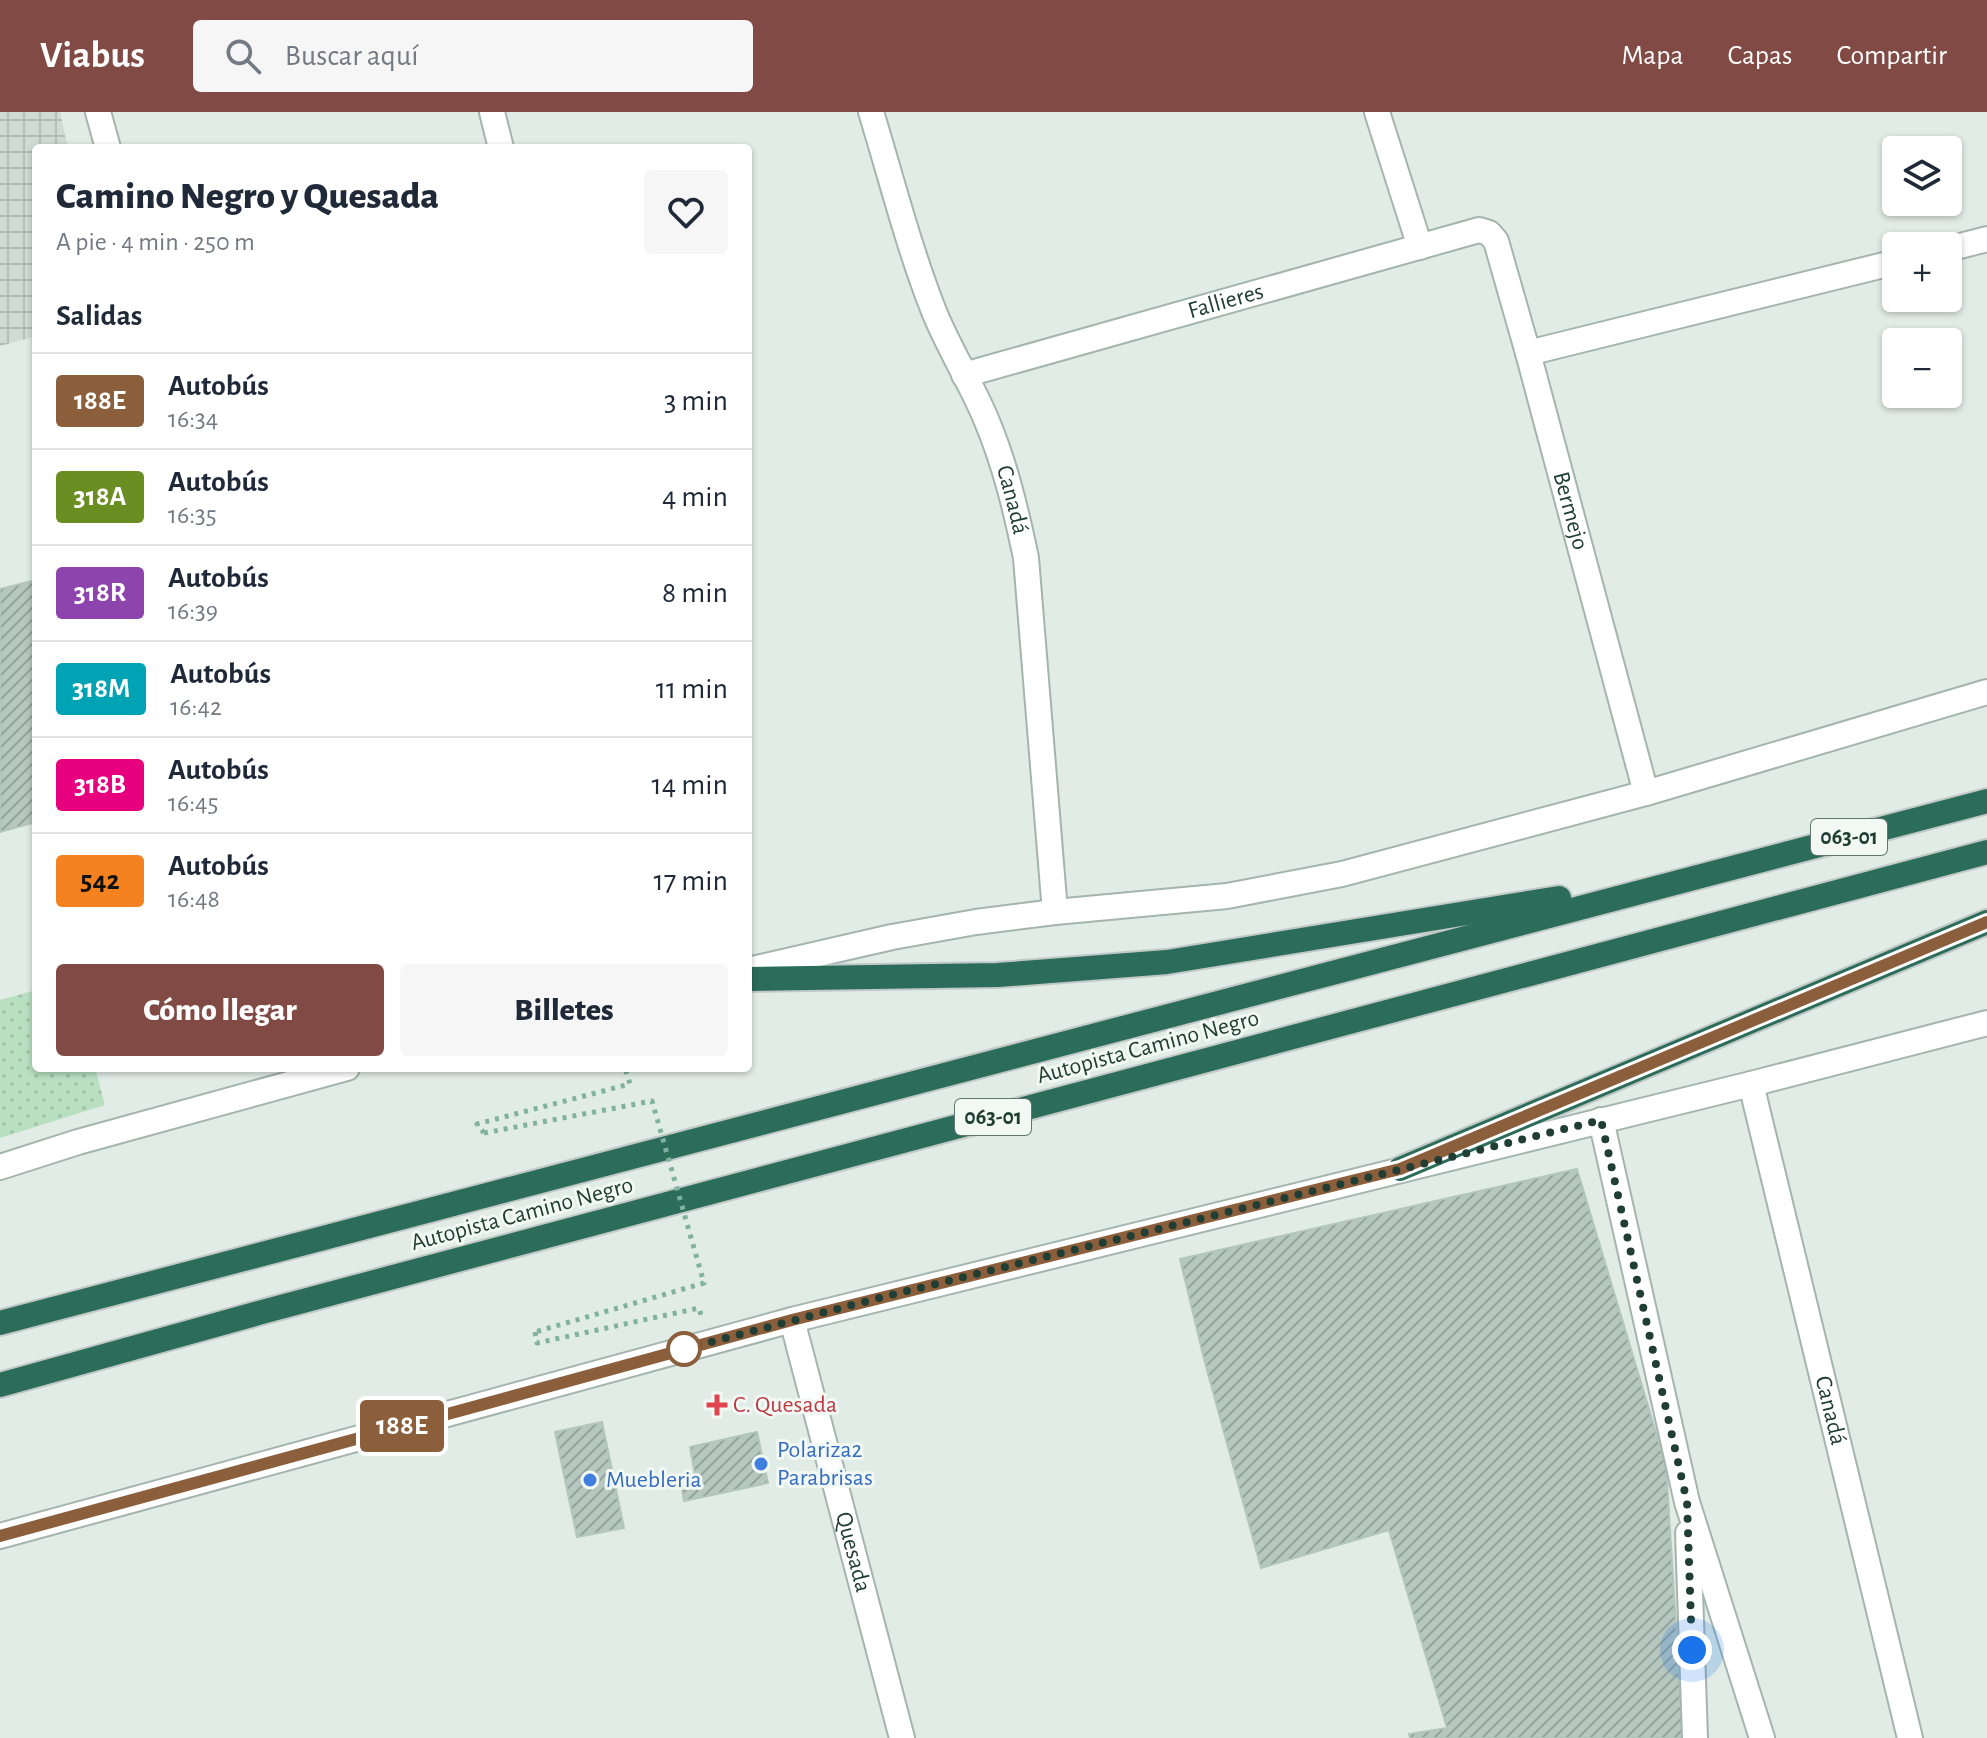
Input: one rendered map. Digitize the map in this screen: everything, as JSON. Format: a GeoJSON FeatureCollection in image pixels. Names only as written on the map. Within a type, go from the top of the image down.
{"type":"FeatureCollection","features":[{"type":"Feature","properties":{"kind":"highway","name":"Autopista Camino Negro"},"geometry":{"type":"LineString","coordinates":[[0,1323],[1987,801]]}},
{"type":"Feature","properties":{"kind":"highway","name":"Autopista Camino Negro"},"geometry":{"type":"LineString","coordinates":[[0,1385],[262,1312],[1987,852]]}},
{"type":"Feature","properties":{"kind":"highway"},"geometry":{"type":"LineString","coordinates":[[752,979],[998,975],[1167,962],[1711,872]]}},
{"type":"Feature","properties":{"kind":"highway"},"geometry":{"type":"LineString","coordinates":[[1400,1169],[1987,922]]}},
{"type":"Feature","properties":{"kind":"street"},"geometry":{"type":"LineString","coordinates":[[98,112],[107,144]]}},
{"type":"Feature","properties":{"kind":"street"},"geometry":{"type":"LineString","coordinates":[[492,112],[500,144]]}},
{"type":"Feature","properties":{"kind":"street","name":"Canadá"},"geometry":{"type":"LineString","coordinates":[[871,112],[931,306],[1003,461],[1026,558],[1055,912]]}},
{"type":"Feature","properties":{"kind":"street"},"geometry":{"type":"LineString","coordinates":[[1377,112],[1420,247]]}},
{"type":"Feature","properties":{"kind":"street","name":"Fallieres"},"geometry":{"type":"LineString","coordinates":[[964,375],[1479,230],[1489,233]]}},
{"type":"Feature","properties":{"kind":"street","name":"Bermejo"},"geometry":{"type":"LineString","coordinates":[[1489,233],[1496,241],[1528,353],[1646,793]]}},
{"type":"Feature","properties":{"kind":"street"},"geometry":{"type":"LineString","coordinates":[[1962,245],[1987,239]]}},
{"type":"Feature","properties":{"kind":"street"},"geometry":{"type":"LineString","coordinates":[[1528,353],[1882,265]]}},
{"type":"Feature","properties":{"kind":"street"},"geometry":{"type":"LineString","coordinates":[[752,969],[892,937],[1055,912],[1227,896],[1342,874],[1646,793],[1987,692]]}},
{"type":"Feature","properties":{"kind":"street"},"geometry":{"type":"LineString","coordinates":[[0,1536],[792,1320],[1987,1023]]}},
{"type":"Feature","properties":{"kind":"street"},"geometry":{"type":"LineString","coordinates":[[0,1167],[331,1072]]}},
{"type":"Feature","properties":{"kind":"street","name":"Canadá"},"geometry":{"type":"LineString","coordinates":[[1751,1084],[1910,1738]]}},
{"type":"Feature","properties":{"kind":"street"},"geometry":{"type":"LineString","coordinates":[[1601,1120],[1687,1502],[1762,1738]]}},
{"type":"Feature","properties":{"kind":"street","name":"Quesada"},"geometry":{"type":"LineString","coordinates":[[792,1320],[902,1738]]}},
{"type":"Feature","properties":{"kind":"street"},"geometry":{"type":"LineString","coordinates":[[1687,1502],[1695,1738]]}},
{"type":"Feature","properties":{"kind":"path"},"geometry":{"type":"LineString","coordinates":[[626,1072],[630,1084],[477,1124],[484,1133],[652,1101],[704,1283],[535,1332],[537,1343],[699,1308],[711,1342]]}},
{"type":"Feature","properties":{"kind":"shaded area"},"geometry":{"type":"Polygon","coordinates":[[[0,112],[60,112],[67,144],[32,144],[32,337],[0,346],[0,112]]]}},
{"type":"Feature","properties":{"kind":"green space"},"geometry":{"type":"Polygon","coordinates":[[[32,991],[32,1072],[96,1072],[105,1105],[0,1138],[0,1000],[32,991]]]}},
{"type":"Feature","properties":{"kind":"building"},"geometry":{"type":"Polygon","coordinates":[[[32,581],[32,823],[0,832],[0,589],[32,581]]]}},
{"type":"Feature","properties":{"kind":"building"},"geometry":{"type":"Polygon","coordinates":[[[1577,1169],[1666,1466],[1683,1738],[1410,1738],[1409,1734],[1447,1728],[1389,1530],[1261,1568],[1180,1259],[1577,1169]]]}},
{"type":"Feature","properties":{"kind":"building","name":"Muebleria"},"geometry":{"type":"Polygon","coordinates":[[[602,1422],[624,1528],[577,1537],[555,1432],[602,1422]]]}},
{"type":"Feature","properties":{"kind":"building"},"geometry":{"type":"Polygon","coordinates":[[[757,1432],[768,1483],[684,1501],[680,1478],[695,1475],[690,1447],[757,1432]]]}},
{"type":"Feature","properties":{"kind":"bus line","name":"188E"},"geometry":{"type":"LineString","coordinates":[[0,1536],[792,1320],[1400,1169],[1987,922]]}},
{"type":"Feature","properties":{"kind":"place","name":"C. Quesada"},"geometry":{"type":"Point","coordinates":[717,1405]}},
{"type":"Feature","properties":{"kind":"place","name":"Polariza2 Parabrisas"},"geometry":{"type":"Point","coordinates":[761,1464]}},
{"type":"Feature","properties":{"kind":"place","name":"Muebleria"},"geometry":{"type":"Point","coordinates":[590,1480]}},
{"type":"Feature","properties":{"kind":"route"},"geometry":{"type":"LineString","coordinates":[[684,1349],[1601,1120],[1687,1502],[1692,1650]]}}]}
